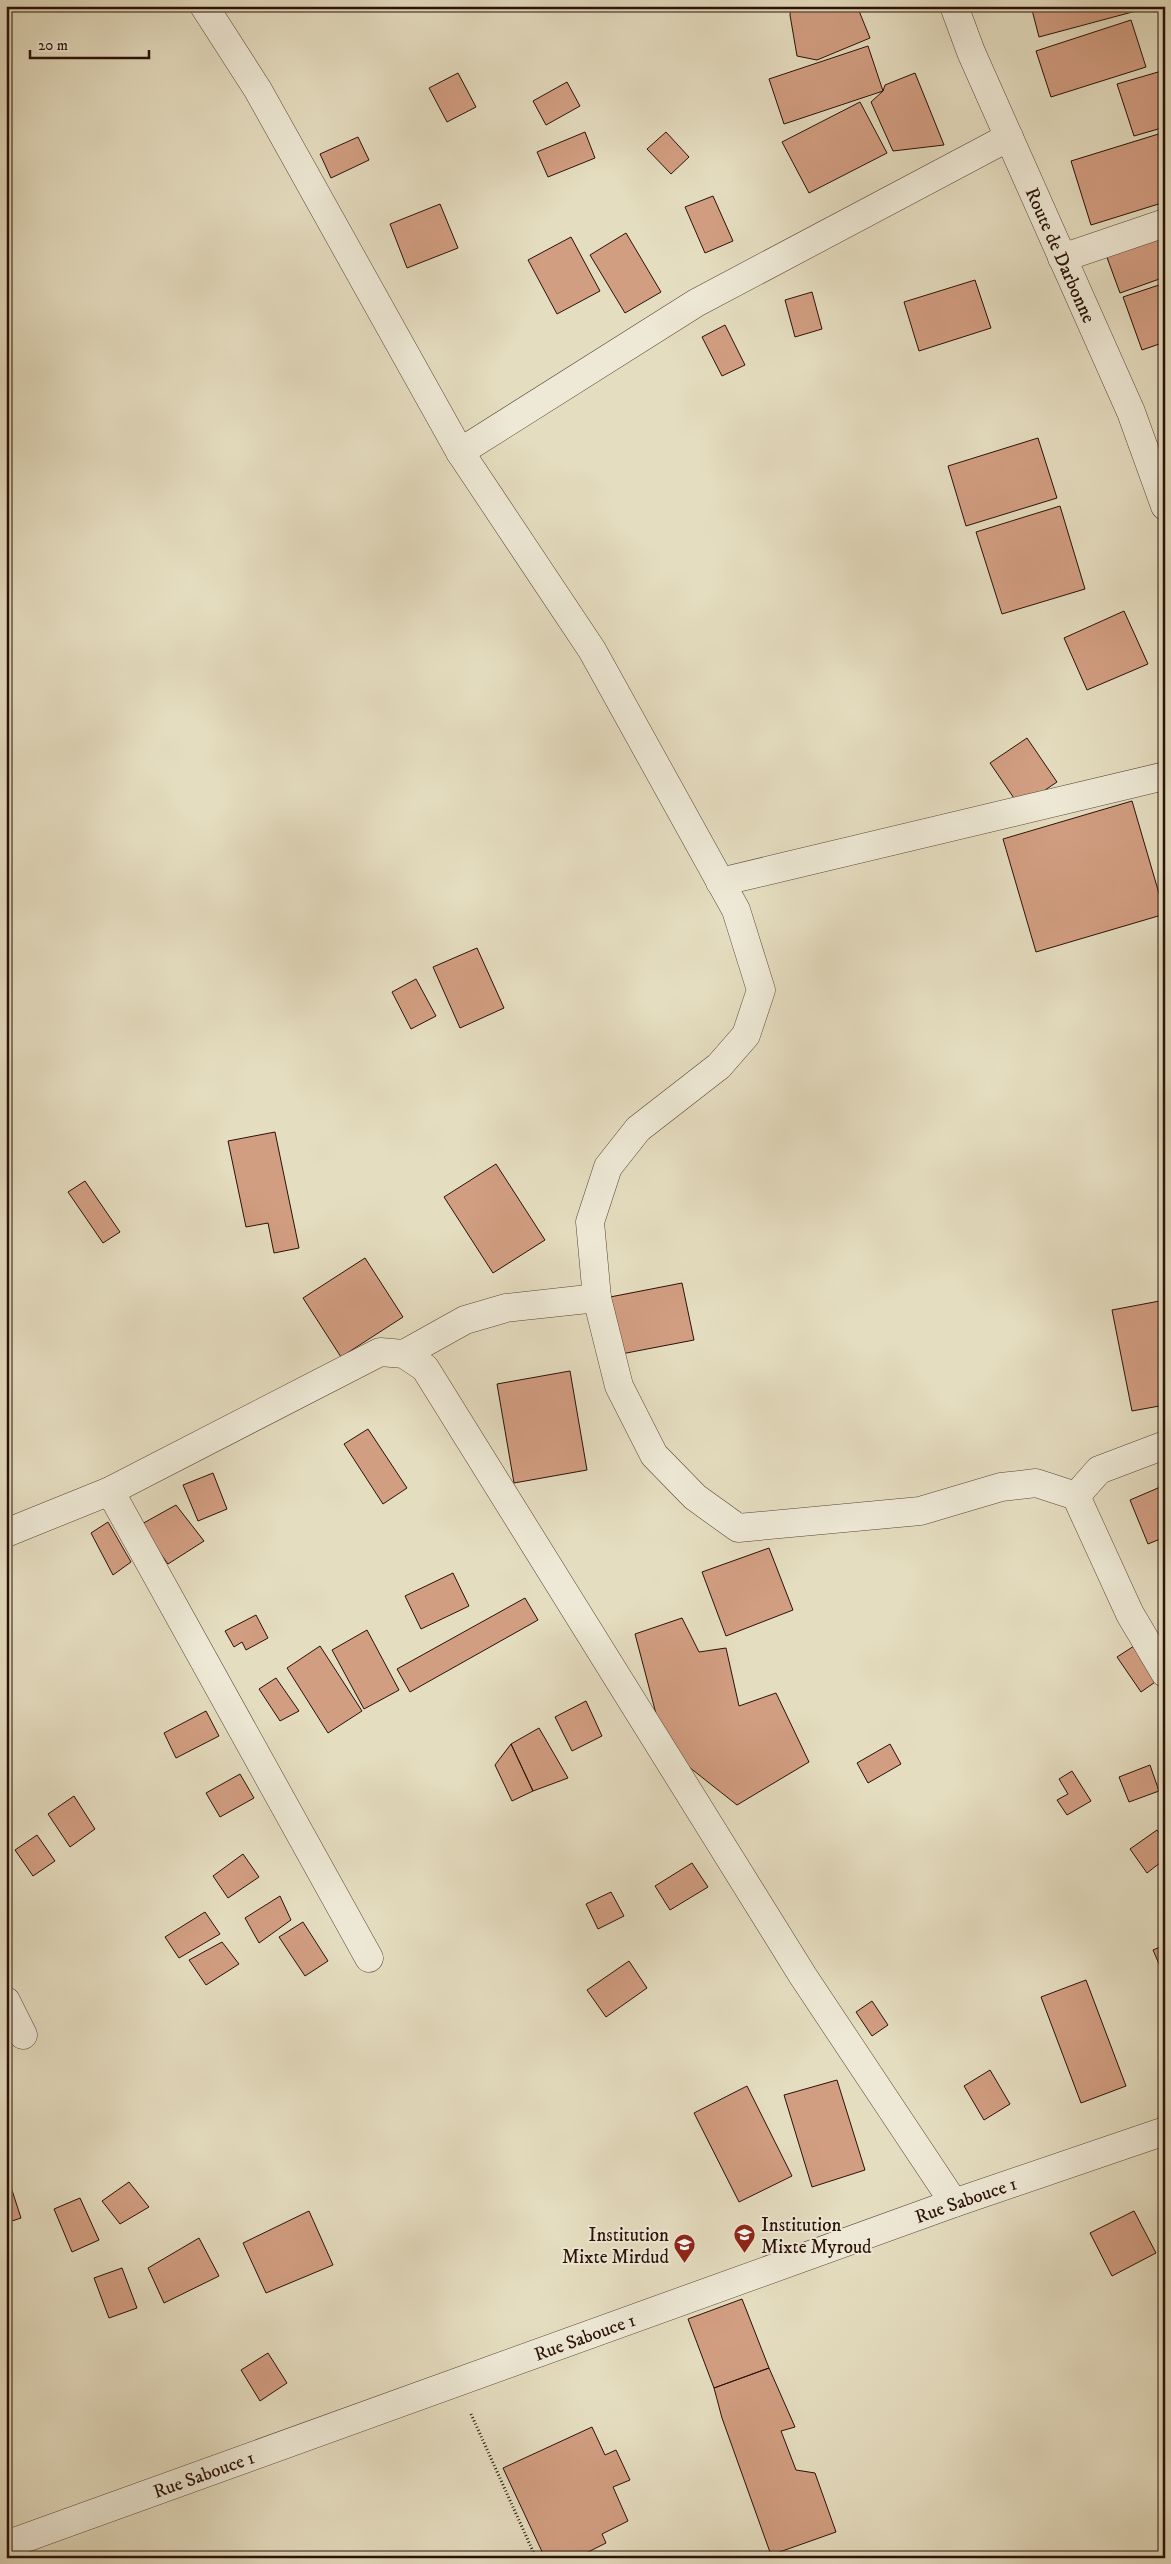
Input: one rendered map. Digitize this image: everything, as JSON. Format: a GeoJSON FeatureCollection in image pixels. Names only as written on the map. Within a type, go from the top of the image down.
{"type":"FeatureCollection","features":[{"type":"Feature","properties":{"kind":"street"},"geometry":{"type":"LineString","coordinates":[[204,6],[258,90],[460,452],[592,650],[736,910],[761,990],[746,1035],[719,1066],[638,1128],[608,1167],[590,1222],[597,1298],[619,1386],[654,1455],[695,1497],[738,1528],[920,1510],[1002,1487],[1036,1483],[1076,1496],[1130,1614],[1165,1673]]}},
{"type":"Feature","properties":{"kind":"street","name":"Route de Darbonne"},"geometry":{"type":"LineString","coordinates":[[954,6],[1009,137],[1131,412],[1165,506]]}},
{"type":"Feature","properties":{"kind":"street"},"geometry":{"type":"LineString","coordinates":[[460,452],[696,303],[1009,137]]}},
{"type":"Feature","properties":{"kind":"street"},"geometry":{"type":"LineString","coordinates":[[1062,258],[1165,223]]}},
{"type":"Feature","properties":{"kind":"street"},"geometry":{"type":"LineString","coordinates":[[720,882],[1165,776]]}},
{"type":"Feature","properties":{"kind":"street"},"geometry":{"type":"LineString","coordinates":[[404,1354],[465,1320],[506,1308],[597,1298]]}},
{"type":"Feature","properties":{"kind":"street"},"geometry":{"type":"LineString","coordinates":[[6,1534],[110,1491],[380,1352],[404,1354],[425,1368],[452,1408],[803,1976],[954,2203]]}},
{"type":"Feature","properties":{"kind":"street"},"geometry":{"type":"LineString","coordinates":[[1076,1496],[1099,1470],[1165,1445]]}},
{"type":"Feature","properties":{"kind":"street"},"geometry":{"type":"LineString","coordinates":[[110,1491],[369,1958]]}},
{"type":"Feature","properties":{"kind":"street"},"geometry":{"type":"LineString","coordinates":[[6,2002],[23,2035]]}},
{"type":"Feature","properties":{"kind":"street","name":"Rue Sabouce 1"},"geometry":{"type":"LineString","coordinates":[[6,2545],[954,2203],[1165,2130]]}},
{"type":"Feature","properties":{"kind":"path"},"geometry":{"type":"LineString","coordinates":[[476,2376],[466,2404],[536,2558]]}},
{"type":"Feature","properties":{"kind":"building"},"geometry":{"type":"Polygon","coordinates":[[[791,6],[857,6],[870,38],[817,60],[797,56],[790,15],[791,6]]]}},
{"type":"Feature","properties":{"kind":"building"},"geometry":{"type":"Polygon","coordinates":[[[1031,6],[1134,6],[1136,11],[1039,37],[1031,6]]]}},
{"type":"Feature","properties":{"kind":"building"},"geometry":{"type":"Polygon","coordinates":[[[1131,20],[1146,67],[1051,97],[1036,51],[1131,20]]]}},
{"type":"Feature","properties":{"kind":"building"},"geometry":{"type":"Polygon","coordinates":[[[868,46],[883,91],[784,124],[769,79],[868,46]]]}},
{"type":"Feature","properties":{"kind":"building"},"geometry":{"type":"Polygon","coordinates":[[[1165,70],[1165,127],[1134,136],[1117,84],[1165,70]]]}},
{"type":"Feature","properties":{"kind":"building"},"geometry":{"type":"Polygon","coordinates":[[[458,73],[476,107],[447,122],[429,88],[458,73]]]}},
{"type":"Feature","properties":{"kind":"building"},"geometry":{"type":"Polygon","coordinates":[[[915,73],[944,145],[893,151],[871,102],[883,91],[885,85],[915,73]]]}},
{"type":"Feature","properties":{"kind":"building"},"geometry":{"type":"Polygon","coordinates":[[[567,82],[580,106],[546,125],[533,101],[567,82]]]}},
{"type":"Feature","properties":{"kind":"building"},"geometry":{"type":"Polygon","coordinates":[[[860,102],[887,153],[809,193],[782,142],[860,102]]]}},
{"type":"Feature","properties":{"kind":"building"},"geometry":{"type":"Polygon","coordinates":[[[585,132],[595,158],[548,177],[537,152],[585,132]]]}},
{"type":"Feature","properties":{"kind":"building"},"geometry":{"type":"Polygon","coordinates":[[[666,132],[689,157],[671,174],[647,149],[666,132]]]}},
{"type":"Feature","properties":{"kind":"building"},"geometry":{"type":"Polygon","coordinates":[[[1165,132],[1165,202],[1091,225],[1071,161],[1165,132]]]}},
{"type":"Feature","properties":{"kind":"building"},"geometry":{"type":"Polygon","coordinates":[[[358,137],[369,160],[331,178],[320,154],[358,137]]]}},
{"type":"Feature","properties":{"kind":"building"},"geometry":{"type":"Polygon","coordinates":[[[713,196],[733,241],[705,253],[685,207],[713,196]]]}},
{"type":"Feature","properties":{"kind":"building"},"geometry":{"type":"Polygon","coordinates":[[[440,204],[458,248],[407,268],[390,224],[440,204]]]}},
{"type":"Feature","properties":{"kind":"building"},"geometry":{"type":"Polygon","coordinates":[[[626,233],[661,292],[625,313],[590,255],[626,233]]]}},
{"type":"Feature","properties":{"kind":"building"},"geometry":{"type":"Polygon","coordinates":[[[571,237],[600,291],[557,314],[528,260],[571,237]]]}},
{"type":"Feature","properties":{"kind":"building"},"geometry":{"type":"Polygon","coordinates":[[[1165,238],[1165,277],[1120,293],[1105,252],[1165,238]]]}},
{"type":"Feature","properties":{"kind":"building"},"geometry":{"type":"Polygon","coordinates":[[[975,280],[991,328],[919,351],[904,302],[975,280]]]}},
{"type":"Feature","properties":{"kind":"building"},"geometry":{"type":"Polygon","coordinates":[[[1165,283],[1165,342],[1142,350],[1123,297],[1165,283]]]}},
{"type":"Feature","properties":{"kind":"building"},"geometry":{"type":"Polygon","coordinates":[[[812,292],[822,329],[795,337],[785,300],[812,292]]]}},
{"type":"Feature","properties":{"kind":"building"},"geometry":{"type":"Polygon","coordinates":[[[725,325],[745,365],[722,376],[702,337],[725,325]]]}},
{"type":"Feature","properties":{"kind":"building"},"geometry":{"type":"Polygon","coordinates":[[[1038,438],[1057,498],[966,526],[948,466],[1038,438]]]}},
{"type":"Feature","properties":{"kind":"building"},"geometry":{"type":"Polygon","coordinates":[[[1060,506],[1085,589],[1002,614],[976,532],[1060,506]]]}},
{"type":"Feature","properties":{"kind":"building"},"geometry":{"type":"Polygon","coordinates":[[[1124,611],[1148,664],[1087,690],[1064,638],[1124,611]]]}},
{"type":"Feature","properties":{"kind":"building"},"geometry":{"type":"Polygon","coordinates":[[[1027,738],[1057,782],[1020,807],[990,763],[1027,738]]]}},
{"type":"Feature","properties":{"kind":"building"},"geometry":{"type":"Polygon","coordinates":[[[1132,801],[1165,914],[1036,952],[1003,839],[1132,801]]]}},
{"type":"Feature","properties":{"kind":"building"},"geometry":{"type":"Polygon","coordinates":[[[477,948],[504,1008],[460,1028],[433,967],[477,948]]]}},
{"type":"Feature","properties":{"kind":"building"},"geometry":{"type":"Polygon","coordinates":[[[416,979],[436,1016],[411,1029],[392,992],[416,979]]]}},
{"type":"Feature","properties":{"kind":"building"},"geometry":{"type":"Polygon","coordinates":[[[275,1132],[299,1248],[274,1253],[268,1223],[246,1227],[228,1141],[275,1132]]]}},
{"type":"Feature","properties":{"kind":"building"},"geometry":{"type":"Polygon","coordinates":[[[496,1164],[545,1240],[493,1273],[444,1197],[496,1164]]]}},
{"type":"Feature","properties":{"kind":"building"},"geometry":{"type":"Polygon","coordinates":[[[85,1181],[120,1232],[103,1243],[68,1192],[85,1181]]]}},
{"type":"Feature","properties":{"kind":"building"},"geometry":{"type":"Polygon","coordinates":[[[365,1258],[403,1317],[341,1357],[303,1298],[365,1258]]]}},
{"type":"Feature","properties":{"kind":"building"},"geometry":{"type":"Polygon","coordinates":[[[682,1283],[694,1340],[616,1355],[605,1298],[682,1283]]]}},
{"type":"Feature","properties":{"kind":"building"},"geometry":{"type":"Polygon","coordinates":[[[1165,1300],[1165,1405],[1132,1411],[1112,1310],[1165,1300]]]}},
{"type":"Feature","properties":{"kind":"building"},"geometry":{"type":"Polygon","coordinates":[[[570,1371],[587,1470],[514,1483],[497,1384],[570,1371]]]}},
{"type":"Feature","properties":{"kind":"building"},"geometry":{"type":"Polygon","coordinates":[[[368,1429],[407,1488],[383,1504],[344,1444],[368,1429]]]}},
{"type":"Feature","properties":{"kind":"building"},"geometry":{"type":"Polygon","coordinates":[[[213,1473],[227,1509],[198,1521],[183,1485],[213,1473]]]}},
{"type":"Feature","properties":{"kind":"building"},"geometry":{"type":"Polygon","coordinates":[[[1165,1485],[1165,1537],[1148,1544],[1130,1500],[1165,1485]]]}},
{"type":"Feature","properties":{"kind":"building"},"geometry":{"type":"Polygon","coordinates":[[[176,1505],[204,1541],[168,1564],[140,1525],[176,1505]]]}},
{"type":"Feature","properties":{"kind":"building"},"geometry":{"type":"Polygon","coordinates":[[[108,1522],[131,1562],[113,1575],[91,1533],[108,1522]]]}},
{"type":"Feature","properties":{"kind":"building"},"geometry":{"type":"Polygon","coordinates":[[[769,1548],[793,1610],[726,1636],[702,1572],[769,1548]]]}},
{"type":"Feature","properties":{"kind":"building"},"geometry":{"type":"Polygon","coordinates":[[[453,1573],[469,1606],[421,1629],[405,1596],[453,1573]]]}},
{"type":"Feature","properties":{"kind":"building"},"geometry":{"type":"Polygon","coordinates":[[[525,1598],[538,1620],[410,1692],[397,1669],[525,1598]]]}},
{"type":"Feature","properties":{"kind":"building"},"geometry":{"type":"Polygon","coordinates":[[[256,1615],[268,1638],[246,1650],[242,1642],[234,1647],[225,1631],[256,1615]]]}},
{"type":"Feature","properties":{"kind":"building"},"geometry":{"type":"Polygon","coordinates":[[[682,1618],[699,1652],[726,1648],[739,1706],[776,1693],[809,1762],[737,1805],[665,1748],[635,1634],[682,1618]]]}},
{"type":"Feature","properties":{"kind":"building"},"geometry":{"type":"Polygon","coordinates":[[[367,1630],[399,1690],[364,1709],[332,1650],[367,1630]]]}},
{"type":"Feature","properties":{"kind":"building"},"geometry":{"type":"Polygon","coordinates":[[[320,1646],[362,1711],[328,1733],[287,1668],[320,1646]]]}},
{"type":"Feature","properties":{"kind":"building"},"geometry":{"type":"Polygon","coordinates":[[[1134,1646],[1158,1680],[1141,1692],[1117,1657],[1134,1646]]]}},
{"type":"Feature","properties":{"kind":"building"},"geometry":{"type":"Polygon","coordinates":[[[276,1678],[299,1711],[280,1721],[259,1689],[276,1678]]]}},
{"type":"Feature","properties":{"kind":"building"},"geometry":{"type":"Polygon","coordinates":[[[586,1701],[602,1736],[572,1751],[555,1717],[586,1701]]]}},
{"type":"Feature","properties":{"kind":"building"},"geometry":{"type":"Polygon","coordinates":[[[206,1711],[219,1736],[176,1758],[164,1733],[206,1711]]]}},
{"type":"Feature","properties":{"kind":"building"},"geometry":{"type":"Polygon","coordinates":[[[539,1728],[568,1778],[533,1791],[511,1744],[539,1728]]]}},
{"type":"Feature","properties":{"kind":"building"},"geometry":{"type":"Polygon","coordinates":[[[511,1744],[533,1791],[512,1801],[495,1765],[511,1744]]]}},
{"type":"Feature","properties":{"kind":"building"},"geometry":{"type":"Polygon","coordinates":[[[890,1744],[901,1764],[868,1783],[857,1763],[890,1744]]]}},
{"type":"Feature","properties":{"kind":"building"},"geometry":{"type":"Polygon","coordinates":[[[1150,1765],[1159,1791],[1129,1802],[1119,1777],[1150,1765]]]}},
{"type":"Feature","properties":{"kind":"building"},"geometry":{"type":"Polygon","coordinates":[[[1072,1771],[1091,1801],[1067,1815],[1057,1800],[1068,1794],[1059,1779],[1072,1771]]]}},
{"type":"Feature","properties":{"kind":"building"},"geometry":{"type":"Polygon","coordinates":[[[240,1774],[254,1798],[220,1817],[206,1793],[240,1774]]]}},
{"type":"Feature","properties":{"kind":"building"},"geometry":{"type":"Polygon","coordinates":[[[74,1796],[95,1829],[70,1847],[48,1814],[74,1796]]]}},
{"type":"Feature","properties":{"kind":"building"},"geometry":{"type":"Polygon","coordinates":[[[1157,1830],[1165,1841],[1165,1859],[1147,1873],[1130,1849],[1157,1830]]]}},
{"type":"Feature","properties":{"kind":"building"},"geometry":{"type":"Polygon","coordinates":[[[37,1835],[55,1861],[33,1876],[15,1850],[37,1835]]]}},
{"type":"Feature","properties":{"kind":"building"},"geometry":{"type":"Polygon","coordinates":[[[243,1854],[259,1877],[228,1898],[213,1876],[243,1854]]]}},
{"type":"Feature","properties":{"kind":"building"},"geometry":{"type":"Polygon","coordinates":[[[692,1863],[708,1887],[670,1910],[655,1886],[692,1863]]]}},
{"type":"Feature","properties":{"kind":"building"},"geometry":{"type":"Polygon","coordinates":[[[611,1892],[624,1916],[598,1929],[586,1904],[611,1892]]]}},
{"type":"Feature","properties":{"kind":"building"},"geometry":{"type":"Polygon","coordinates":[[[280,1896],[291,1920],[259,1943],[245,1918],[280,1896]]]}},
{"type":"Feature","properties":{"kind":"building"},"geometry":{"type":"Polygon","coordinates":[[[205,1912],[220,1934],[179,1958],[165,1937],[205,1912]]]}},
{"type":"Feature","properties":{"kind":"building"},"geometry":{"type":"Polygon","coordinates":[[[303,1922],[328,1961],[305,1976],[279,1937],[303,1922]]]}},
{"type":"Feature","properties":{"kind":"building"},"geometry":{"type":"Polygon","coordinates":[[[222,1942],[239,1964],[206,1985],[189,1960],[222,1942]]]}},
{"type":"Feature","properties":{"kind":"building"},"geometry":{"type":"Polygon","coordinates":[[[1165,1945],[1165,1978],[1153,1950],[1165,1945]]]}},
{"type":"Feature","properties":{"kind":"building"},"geometry":{"type":"Polygon","coordinates":[[[629,1961],[647,1988],[606,2017],[587,1990],[629,1961]]]}},
{"type":"Feature","properties":{"kind":"building"},"geometry":{"type":"Polygon","coordinates":[[[1086,1980],[1126,2086],[1081,2103],[1041,1997],[1086,1980]]]}},
{"type":"Feature","properties":{"kind":"building"},"geometry":{"type":"Polygon","coordinates":[[[872,2001],[888,2025],[872,2036],[856,2012],[872,2001]]]}},
{"type":"Feature","properties":{"kind":"building"},"geometry":{"type":"Polygon","coordinates":[[[990,2070],[1010,2104],[984,2120],[964,2086],[990,2070]]]}},
{"type":"Feature","properties":{"kind":"building"},"geometry":{"type":"Polygon","coordinates":[[[837,2080],[865,2170],[812,2187],[784,2095],[837,2080]]]}},
{"type":"Feature","properties":{"kind":"building"},"geometry":{"type":"Polygon","coordinates":[[[747,2086],[792,2176],[739,2202],[694,2113],[747,2086]]]}},
{"type":"Feature","properties":{"kind":"building"},"geometry":{"type":"Polygon","coordinates":[[[9,2181],[21,2218],[6,2223],[6,2182],[9,2181]]]}},
{"type":"Feature","properties":{"kind":"building"},"geometry":{"type":"Polygon","coordinates":[[[129,2182],[149,2207],[120,2224],[102,2201],[129,2182]]]}},
{"type":"Feature","properties":{"kind":"building"},"geometry":{"type":"Polygon","coordinates":[[[80,2198],[99,2240],[72,2252],[54,2209],[80,2198]]]}},
{"type":"Feature","properties":{"kind":"building"},"geometry":{"type":"Polygon","coordinates":[[[309,2211],[333,2265],[266,2293],[243,2243],[309,2211]]]}},
{"type":"Feature","properties":{"kind":"building"},"geometry":{"type":"Polygon","coordinates":[[[1134,2211],[1156,2253],[1112,2276],[1090,2233],[1134,2211]]]}},
{"type":"Feature","properties":{"kind":"building"},"geometry":{"type":"Polygon","coordinates":[[[199,2238],[219,2276],[164,2303],[148,2268],[199,2238]]]}},
{"type":"Feature","properties":{"kind":"building"},"geometry":{"type":"Polygon","coordinates":[[[122,2268],[137,2308],[109,2318],[94,2278],[122,2268]]]}},
{"type":"Feature","properties":{"kind":"building"},"geometry":{"type":"Polygon","coordinates":[[[742,2299],[769,2368],[714,2388],[688,2319],[742,2299]]]}},
{"type":"Feature","properties":{"kind":"building"},"geometry":{"type":"Polygon","coordinates":[[[268,2353],[287,2383],[260,2401],[241,2370],[268,2353]]]}},
{"type":"Feature","properties":{"kind":"building"},"geometry":{"type":"Polygon","coordinates":[[[769,2368],[795,2427],[781,2431],[796,2470],[815,2473],[836,2532],[771,2555],[722,2418],[714,2388],[769,2368]]]}},
{"type":"Feature","properties":{"kind":"building"},"geometry":{"type":"Polygon","coordinates":[[[592,2427],[605,2455],[616,2450],[630,2480],[613,2487],[628,2521],[602,2534],[606,2543],[576,2558],[545,2558],[503,2468],[592,2427]]]}},
{"type":"Feature","properties":{"kind":"place","name":"Institution Mixte Myroud"},"geometry":{"type":"Point","coordinates":[745,2254]}},
{"type":"Feature","properties":{"kind":"place","name":"Institution Mixte Mirdud"},"geometry":{"type":"Point","coordinates":[685,2264]}}]}
